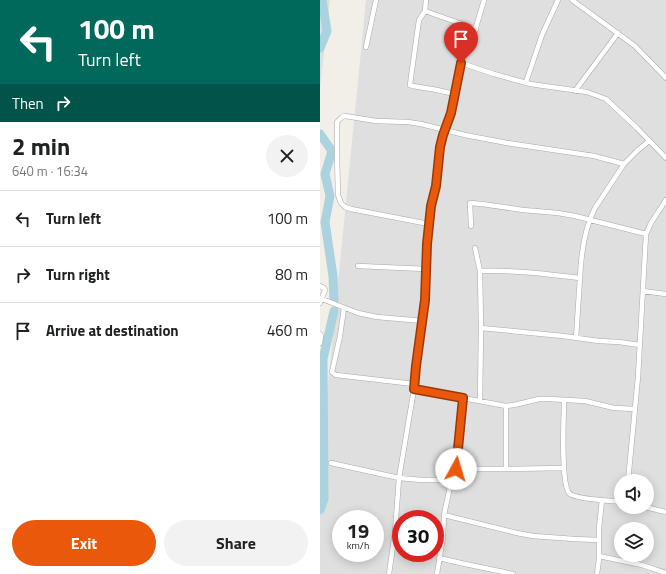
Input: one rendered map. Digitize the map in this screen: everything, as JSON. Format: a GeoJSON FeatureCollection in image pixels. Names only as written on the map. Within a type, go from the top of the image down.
{"type":"FeatureCollection","features":[{"type":"Feature","properties":{"kind":"street"},"geometry":{"type":"LineString","coordinates":[[366,46],[376,0]]}},
{"type":"Feature","properties":{"kind":"street"},"geometry":{"type":"LineString","coordinates":[[426,0],[424,11],[419,20],[410,85],[454,94]]}},
{"type":"Feature","properties":{"kind":"street"},"geometry":{"type":"LineString","coordinates":[[390,574],[399,478],[423,321],[429,224],[431,206],[436,186],[440,147],[451,113],[461,63],[476,29],[484,0]]}},
{"type":"Feature","properties":{"kind":"street"},"geometry":{"type":"LineString","coordinates":[[526,82],[542,35],[558,0]]}},
{"type":"Feature","properties":{"kind":"street"},"geometry":{"type":"LineString","coordinates":[[572,0],[635,46],[666,78]]}},
{"type":"Feature","properties":{"kind":"street"},"geometry":{"type":"LineString","coordinates":[[424,11],[476,29]]}},
{"type":"Feature","properties":{"kind":"street"},"geometry":{"type":"LineString","coordinates":[[575,91],[618,33]]}},
{"type":"Feature","properties":{"kind":"street"},"geometry":{"type":"LineString","coordinates":[[461,63],[494,74],[526,82],[588,92],[606,99],[666,158]]}},
{"type":"Feature","properties":{"kind":"street"},"geometry":{"type":"LineString","coordinates":[[429,224],[351,209],[341,204],[338,195],[337,122],[342,117],[345,116],[376,121],[421,124],[464,135],[594,156],[624,164]]}},
{"type":"Feature","properties":{"kind":"street"},"geometry":{"type":"LineString","coordinates":[[576,338],[582,250],[590,220],[595,208],[624,164],[649,141]]}},
{"type":"Feature","properties":{"kind":"street"},"geometry":{"type":"LineString","coordinates":[[629,474],[638,377],[646,234],[666,200]]}},
{"type":"Feature","properties":{"kind":"street"},"geometry":{"type":"LineString","coordinates":[[471,226],[470,204],[482,204],[517,210],[558,213],[575,216],[646,234]]}},
{"type":"Feature","properties":{"kind":"street"},"geometry":{"type":"LineString","coordinates":[[475,248],[480,271],[480,401]]}},
{"type":"Feature","properties":{"kind":"street"},"geometry":{"type":"LineString","coordinates":[[358,266],[426,269]]}},
{"type":"Feature","properties":{"kind":"street"},"geometry":{"type":"LineString","coordinates":[[480,271],[495,270],[580,278]]}},
{"type":"Feature","properties":{"kind":"street"},"geometry":{"type":"LineString","coordinates":[[320,286],[325,290],[321,301],[358,313],[377,317],[423,321]]}},
{"type":"Feature","properties":{"kind":"street"},"geometry":{"type":"LineString","coordinates":[[643,291],[666,294]]}},
{"type":"Feature","properties":{"kind":"street"},"geometry":{"type":"LineString","coordinates":[[344,308],[340,336],[332,372],[336,375],[414,386],[463,398],[506,406],[539,399],[549,399],[593,402],[614,408],[635,409]]}},
{"type":"Feature","properties":{"kind":"street"},"geometry":{"type":"LineString","coordinates":[[481,328],[640,345]]}},
{"type":"Feature","properties":{"kind":"street"},"geometry":{"type":"LineString","coordinates":[[320,334],[320,343]]}},
{"type":"Feature","properties":{"kind":"street"},"geometry":{"type":"LineString","coordinates":[[463,398],[456,469],[451,482],[444,515],[534,536],[599,540]]}},
{"type":"Feature","properties":{"kind":"street"},"geometry":{"type":"LineString","coordinates":[[564,400],[563,468],[566,490],[570,494],[584,498],[614,501]]}},
{"type":"Feature","properties":{"kind":"street"},"geometry":{"type":"LineString","coordinates":[[506,406],[506,469]]}},
{"type":"Feature","properties":{"kind":"street"},"geometry":{"type":"LineString","coordinates":[[331,463],[399,478],[451,482]]}},
{"type":"Feature","properties":{"kind":"street"},"geometry":{"type":"LineString","coordinates":[[456,469],[563,468]]}},
{"type":"Feature","properties":{"kind":"street"},"geometry":{"type":"LineString","coordinates":[[597,574],[602,500]]}},
{"type":"Feature","properties":{"kind":"street"},"geometry":{"type":"LineString","coordinates":[[654,509],[666,512]]}},
{"type":"Feature","properties":{"kind":"street"},"geometry":{"type":"LineString","coordinates":[[599,556],[642,565],[655,572],[666,573]]}},
{"type":"Feature","properties":{"kind":"street"},"geometry":{"type":"LineString","coordinates":[[444,559],[513,574]]}},
{"type":"Feature","properties":{"kind":"street"},"geometry":{"type":"LineString","coordinates":[[437,574],[438,562]]}},
{"type":"Feature","properties":{"kind":"shaded area"},"geometry":{"type":"Polygon","coordinates":[[[320,0],[330,0],[320,88],[320,0]]]}},
{"type":"Feature","properties":{"kind":"shaded area"},"geometry":{"type":"Polygon","coordinates":[[[366,0],[666,0],[666,574],[320,574],[320,465],[366,0]]]}},
{"type":"Feature","properties":{"kind":"waterway"},"geometry":{"type":"LineString","coordinates":[[320,48],[327,31],[322,0]]}},
{"type":"Feature","properties":{"kind":"waterway"},"geometry":{"type":"LineString","coordinates":[[320,134],[332,151],[325,174],[330,196],[325,222],[333,276],[334,300]]}},
{"type":"Feature","properties":{"kind":"waterway"},"geometry":{"type":"LineString","coordinates":[[320,510],[324,499],[323,359],[334,311]]}},
{"type":"Feature","properties":{"kind":"route"},"geometry":{"type":"LineString","coordinates":[[456,469],[463,398],[414,389],[414,384],[426,291],[427,244],[431,206],[436,186],[440,147],[451,113],[461,63]]}}]}
